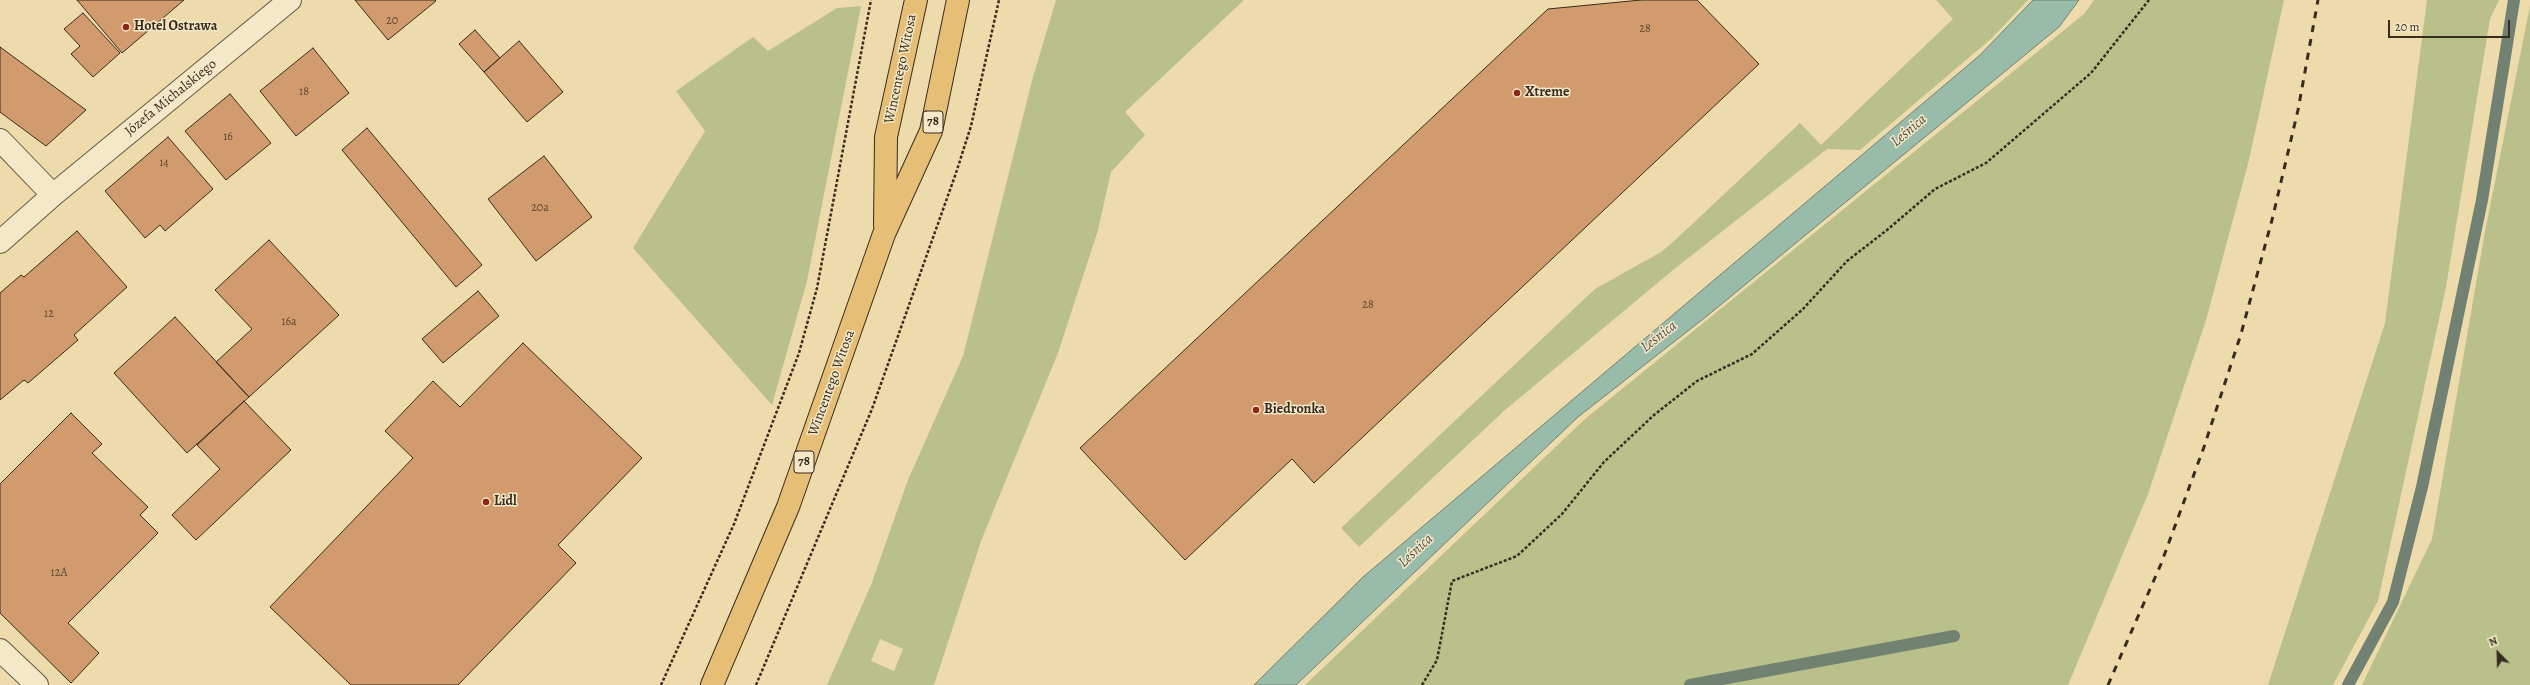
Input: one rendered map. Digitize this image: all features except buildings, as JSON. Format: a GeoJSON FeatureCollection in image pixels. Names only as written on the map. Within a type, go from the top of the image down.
{"type":"FeatureCollection","features":[{"type":"Feature","properties":{"kind":"main road","name":"Wincentego Witosa"},"geometry":{"type":"LineString","coordinates":[[884,234],[886,137],[916,0]]}},
{"type":"Feature","properties":{"kind":"main road","name":"Wincentego Witosa"},"geometry":{"type":"LineString","coordinates":[[712,685],[788,507],[884,234],[931,131],[958,0]]}},
{"type":"Feature","properties":{"kind":"street","name":"Józefa Michalskiego"},"geometry":{"type":"LineString","coordinates":[[0,242],[53,195],[290,0]]}},
{"type":"Feature","properties":{"kind":"street"},"geometry":{"type":"LineString","coordinates":[[0,140],[53,195]]}},
{"type":"Feature","properties":{"kind":"street"},"geometry":{"type":"LineString","coordinates":[[0,650],[37,685]]}},
{"type":"Feature","properties":{"kind":"path"},"geometry":{"type":"LineString","coordinates":[[661,685],[734,524],[799,353],[818,288],[871,0]]}},
{"type":"Feature","properties":{"kind":"path"},"geometry":{"type":"LineString","coordinates":[[756,685],[872,409],[954,180],[971,126],[999,0]]}},
{"type":"Feature","properties":{"kind":"path"},"geometry":{"type":"LineString","coordinates":[[1422,685],[1437,660],[1452,581],[1517,556],[1562,514],[1604,462],[1654,415],[1697,381],[1752,354],[1803,309],[1847,261],[1887,230],[1935,189],[1986,163],[2091,73],[2149,0]]}},
{"type":"Feature","properties":{"kind":"green space"},"geometry":{"type":"Polygon","coordinates":[[[1056,0],[1244,0],[1125,112],[1145,135],[1111,172],[1098,230],[1058,353],[981,541],[934,685],[827,685],[871,585],[908,480],[963,356],[1033,77],[1056,0]],[[880,639],[871,661],[894,671],[903,649],[880,639]]]}},
{"type":"Feature","properties":{"kind":"green space"},"geometry":{"type":"Polygon","coordinates":[[[1936,0],[2028,0],[1992,38],[1860,150],[1827,149],[1673,270],[1505,410],[1359,547],[1341,528],[1595,289],[1661,252],[1800,123],[1821,145],[1953,19],[1936,0]]]}},
{"type":"Feature","properties":{"kind":"green space"},"geometry":{"type":"Polygon","coordinates":[[[2094,0],[2284,0],[2249,160],[2206,320],[2148,494],[2068,685],[1305,685],[1585,419],[2084,14],[2094,0]]]}},
{"type":"Feature","properties":{"kind":"green space"},"geometry":{"type":"Polygon","coordinates":[[[2427,0],[2499,0],[2490,19],[2446,287],[2378,601],[2333,685],[2268,685],[2385,323],[2427,0]]]}},
{"type":"Feature","properties":{"kind":"green space"},"geometry":{"type":"Polygon","coordinates":[[[861,6],[807,281],[772,405],[633,248],[705,131],[676,91],[753,37],[768,51],[837,8],[861,6]]]}},
{"type":"Feature","properties":{"kind":"green space"},"geometry":{"type":"Polygon","coordinates":[[[2530,6],[2530,685],[2362,685],[2432,539],[2484,237],[2530,6]]]}},
{"type":"Feature","properties":{"kind":"water","name":"Leśnica"},"geometry":{"type":"Polygon","coordinates":[[[2033,0],[2079,0],[2059,27],[1707,316],[1578,417],[1296,685],[1254,685],[1363,577],[1980,55],[2033,0]]]}},
{"type":"Feature","properties":{"kind":"waterway"},"geometry":{"type":"LineString","coordinates":[[2348,685],[2393,602],[2422,487],[2482,200],[2514,0]]}},
{"type":"Feature","properties":{"kind":"waterway"},"geometry":{"type":"LineString","coordinates":[[1690,685],[1954,636]]}},
{"type":"Feature","properties":{"kind":"railway"},"geometry":{"type":"LineString","coordinates":[[2108,685],[2161,564],[2204,447],[2241,334],[2272,220],[2298,110],[2318,0]]}},
{"type":"Feature","properties":{"kind":"place","name":"Hotel Ostrawa"},"geometry":{"type":"Point","coordinates":[126,27]}},
{"type":"Feature","properties":{"kind":"place","name":"Xtreme"},"geometry":{"type":"Point","coordinates":[1517,93]}},
{"type":"Feature","properties":{"kind":"place","name":"Biedronka"},"geometry":{"type":"Point","coordinates":[1256,410]}},
{"type":"Feature","properties":{"kind":"place","name":"Lidl"},"geometry":{"type":"Point","coordinates":[486,502]}}]}
